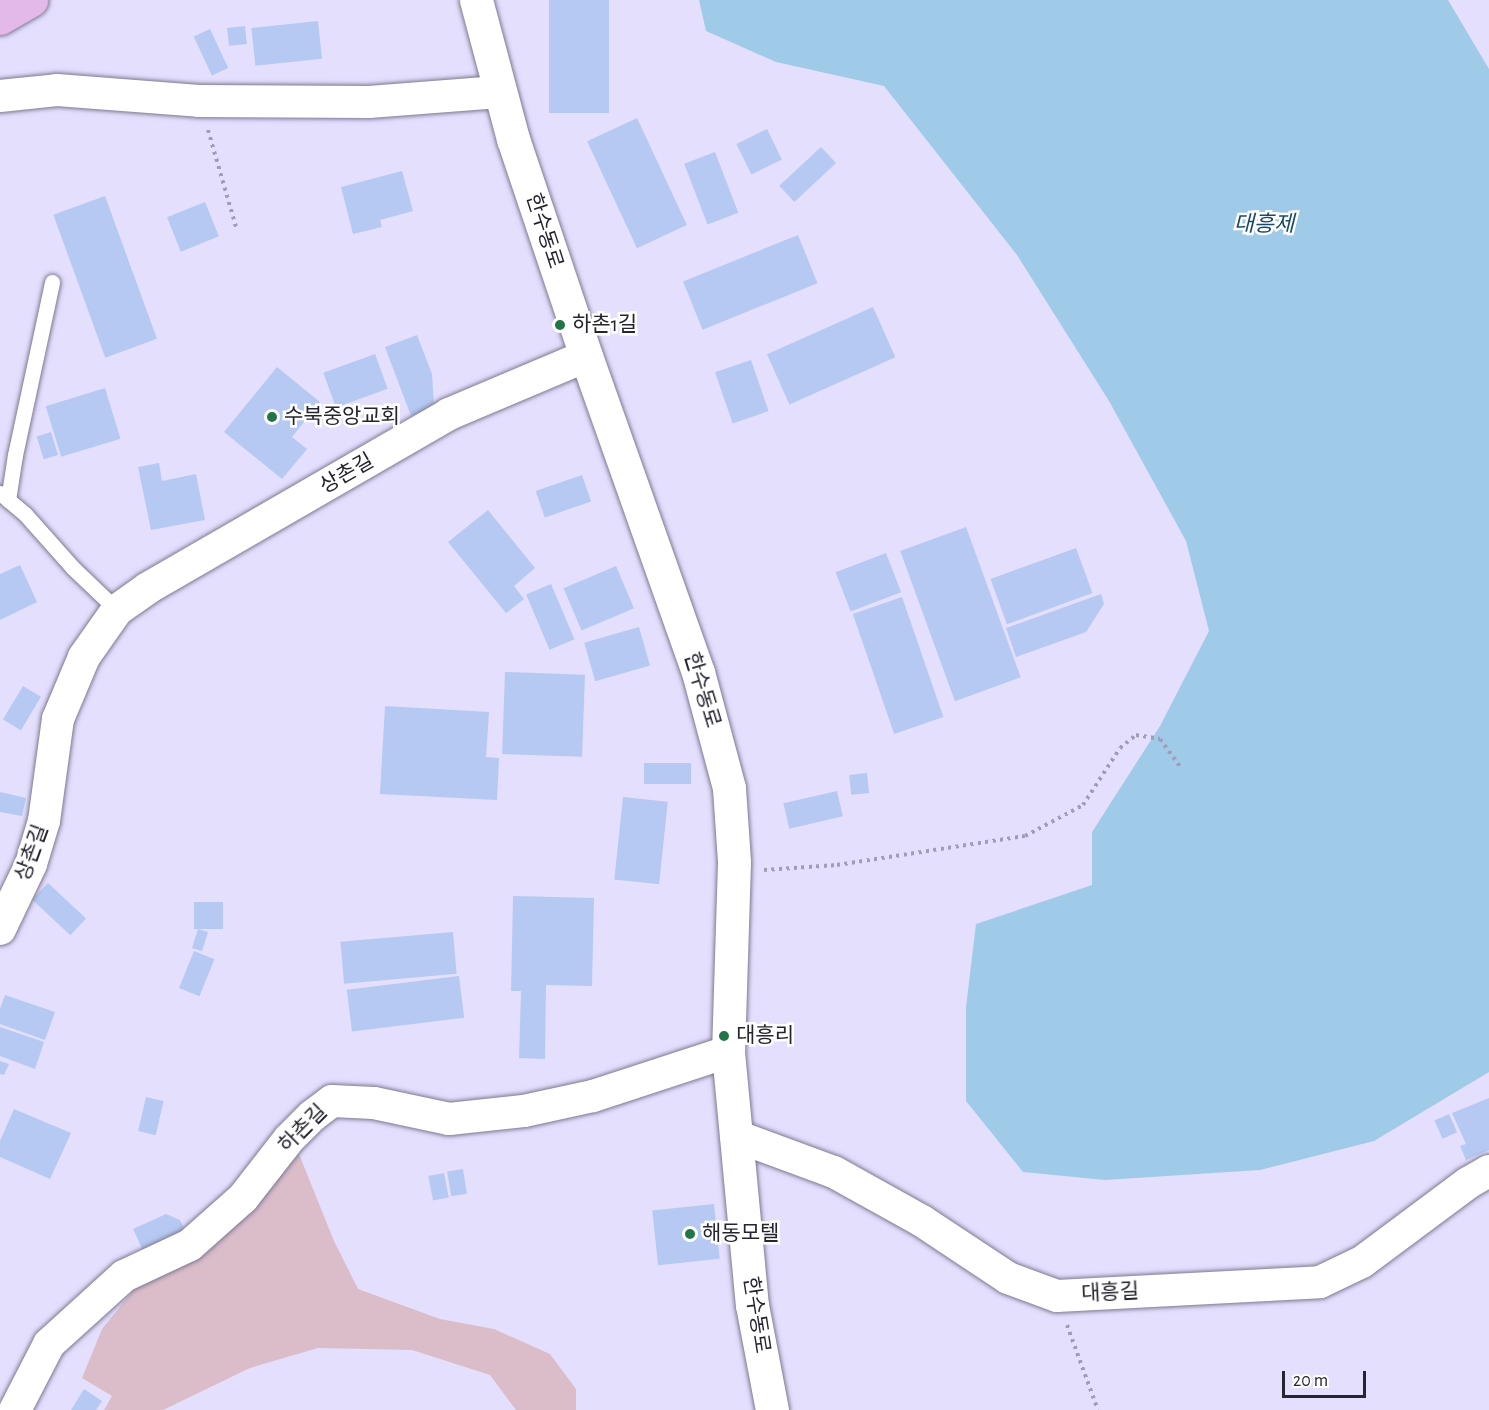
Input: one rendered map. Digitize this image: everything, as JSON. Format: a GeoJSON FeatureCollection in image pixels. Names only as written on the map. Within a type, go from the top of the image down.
{"type":"FeatureCollection","features":[{"type":"Feature","properties":{"kind":"main road"},"geometry":{"type":"LineString","coordinates":[[0,18],[30,1]]}},
{"type":"Feature","properties":{"kind":"street","name":"한수동로"},"geometry":{"type":"LineString","coordinates":[[476,0],[499,92],[586,356],[698,672],[729,788],[734,872],[728,1052],[752,1305],[772,1410]]}},
{"type":"Feature","properties":{"kind":"street"},"geometry":{"type":"LineString","coordinates":[[0,96],[57,90],[199,101],[369,102],[499,92]]}},
{"type":"Feature","properties":{"kind":"street","name":"상촌길"},"geometry":{"type":"LineString","coordinates":[[0,929],[31,864],[44,821],[58,719],[84,657],[117,610],[148,588],[449,414],[586,356]]}},
{"type":"Feature","properties":{"kind":"street","name":"하촌길"},"geometry":{"type":"LineString","coordinates":[[15,1410],[49,1344],[124,1276],[190,1245],[243,1198],[289,1139],[312,1116],[332,1101],[374,1103],[449,1119],[524,1111],[592,1096],[728,1052]]}},
{"type":"Feature","properties":{"kind":"street","name":"대흥길"},"geometry":{"type":"LineString","coordinates":[[736,1136],[834,1173],[922,1221],[1008,1278],[1057,1296],[1320,1282],[1362,1262],[1468,1183],[1489,1171]]}},
{"type":"Feature","properties":{"kind":"lane"},"geometry":{"type":"LineString","coordinates":[[52,282],[4,496],[25,514],[73,568],[117,610]]}},
{"type":"Feature","properties":{"kind":"path"},"geometry":{"type":"LineString","coordinates":[[199,101],[236,227]]}},
{"type":"Feature","properties":{"kind":"path"},"geometry":{"type":"LineString","coordinates":[[734,872],[837,865],[1025,836],[1083,805],[1120,748],[1136,735],[1161,739],[1180,767]]}},
{"type":"Feature","properties":{"kind":"path"},"geometry":{"type":"LineString","coordinates":[[1057,1296],[1098,1410]]}},
{"type":"Feature","properties":{"kind":"shaded area"},"geometry":{"type":"Polygon","coordinates":[[[299,1154],[334,1241],[358,1289],[440,1319],[494,1329],[550,1354],[576,1389],[576,1410],[516,1410],[490,1375],[412,1350],[318,1348],[250,1368],[163,1410],[104,1410],[112,1396],[82,1378],[102,1329],[135,1288],[245,1211],[299,1154]]]}},
{"type":"Feature","properties":{"kind":"water","name":"대흥제"},"geometry":{"type":"Polygon","coordinates":[[[699,0],[1448,0],[1489,69],[1489,1072],[1374,1141],[1260,1170],[1105,1180],[1023,1172],[966,1101],[966,1007],[976,924],[1092,885],[1092,832],[1160,726],[1209,631],[1186,541],[1109,401],[1017,255],[884,86],[776,62],[706,31],[699,0]]]}},
{"type":"Feature","properties":{"kind":"building"},"geometry":{"type":"Polygon","coordinates":[[[549,0],[609,0],[609,113],[549,113],[549,0]]]}},
{"type":"Feature","properties":{"kind":"building"},"geometry":{"type":"Polygon","coordinates":[[[318,21],[322,59],[255,66],[251,28],[318,21]]]}},
{"type":"Feature","properties":{"kind":"building"},"geometry":{"type":"Polygon","coordinates":[[[245,26],[247,44],[229,46],[227,28],[245,26]]]}},
{"type":"Feature","properties":{"kind":"building"},"geometry":{"type":"Polygon","coordinates":[[[210,29],[228,68],[212,76],[194,37],[210,29]]]}},
{"type":"Feature","properties":{"kind":"building"},"geometry":{"type":"Polygon","coordinates":[[[637,118],[687,225],[637,248],[587,141],[637,118]]]}},
{"type":"Feature","properties":{"kind":"building"},"geometry":{"type":"Polygon","coordinates":[[[767,129],[782,160],[751,174],[736,144],[767,129]]]}},
{"type":"Feature","properties":{"kind":"building"},"geometry":{"type":"Polygon","coordinates":[[[821,147],[836,163],[794,202],[779,186],[821,147]]]}},
{"type":"Feature","properties":{"kind":"building"},"geometry":{"type":"Polygon","coordinates":[[[715,152],[738,213],[707,225],[684,164],[715,152]]]}},
{"type":"Feature","properties":{"kind":"building"},"geometry":{"type":"Polygon","coordinates":[[[402,171],[413,211],[380,220],[382,227],[353,234],[341,187],[402,171]]]}},
{"type":"Feature","properties":{"kind":"building"},"geometry":{"type":"Polygon","coordinates":[[[105,196],[157,339],[105,358],[53,215],[105,196]]]}},
{"type":"Feature","properties":{"kind":"building"},"geometry":{"type":"Polygon","coordinates":[[[205,202],[219,236],[181,252],[167,217],[205,202]]]}},
{"type":"Feature","properties":{"kind":"building"},"geometry":{"type":"Polygon","coordinates":[[[798,235],[817,283],[703,330],[683,281],[798,235]]]}},
{"type":"Feature","properties":{"kind":"building"},"geometry":{"type":"Polygon","coordinates":[[[873,307],[895,357],[789,404],[767,354],[873,307]]]}},
{"type":"Feature","properties":{"kind":"building"},"geometry":{"type":"Polygon","coordinates":[[[417,335],[432,374],[434,407],[411,416],[385,347],[417,335]]]}},
{"type":"Feature","properties":{"kind":"building"},"geometry":{"type":"Polygon","coordinates":[[[375,354],[388,389],[336,408],[323,373],[375,354]]]}},
{"type":"Feature","properties":{"kind":"building"},"geometry":{"type":"Polygon","coordinates":[[[751,360],[769,411],[733,423],[715,372],[751,360]]]}},
{"type":"Feature","properties":{"kind":"building","name":"수북중앙교회"},"geometry":{"type":"Polygon","coordinates":[[[277,367],[320,402],[292,437],[307,449],[282,479],[224,432],[277,367]]]}},
{"type":"Feature","properties":{"kind":"building"},"geometry":{"type":"Polygon","coordinates":[[[105,388],[120,439],[61,457],[46,406],[105,388]]]}},
{"type":"Feature","properties":{"kind":"building"},"geometry":{"type":"Polygon","coordinates":[[[51,432],[58,455],[44,459],[37,436],[51,432]]]}},
{"type":"Feature","properties":{"kind":"building"},"geometry":{"type":"Polygon","coordinates":[[[159,463],[162,481],[196,474],[205,520],[151,530],[138,467],[159,463]]]}},
{"type":"Feature","properties":{"kind":"building"},"geometry":{"type":"Polygon","coordinates":[[[582,475],[591,501],[545,517],[536,491],[582,475]]]}},
{"type":"Feature","properties":{"kind":"building"},"geometry":{"type":"Polygon","coordinates":[[[488,510],[535,568],[514,586],[524,599],[506,613],[448,542],[488,510]]]}},
{"type":"Feature","properties":{"kind":"building"},"geometry":{"type":"Polygon","coordinates":[[[966,527],[1021,677],[955,701],[900,551],[966,527]]]}},
{"type":"Feature","properties":{"kind":"building"},"geometry":{"type":"Polygon","coordinates":[[[1076,548],[1092,593],[1007,624],[990,579],[1076,548]]]}},
{"type":"Feature","properties":{"kind":"building"},"geometry":{"type":"Polygon","coordinates":[[[886,553],[901,592],[851,612],[836,572],[886,553]]]}},
{"type":"Feature","properties":{"kind":"building"},"geometry":{"type":"Polygon","coordinates":[[[20,565],[37,602],[0,620],[0,574],[20,565]]]}},
{"type":"Feature","properties":{"kind":"building"},"geometry":{"type":"Polygon","coordinates":[[[616,566],[634,608],[582,631],[564,588],[616,566]]]}},
{"type":"Feature","properties":{"kind":"building"},"geometry":{"type":"Polygon","coordinates":[[[551,584],[574,639],[550,650],[526,595],[551,584]]]}},
{"type":"Feature","properties":{"kind":"building"},"geometry":{"type":"Polygon","coordinates":[[[1101,594],[1104,604],[1086,632],[1016,657],[1006,628],[1101,594]]]}},
{"type":"Feature","properties":{"kind":"building"},"geometry":{"type":"Polygon","coordinates":[[[902,597],[943,717],[894,734],[853,614],[902,597]]]}},
{"type":"Feature","properties":{"kind":"building"},"geometry":{"type":"Polygon","coordinates":[[[639,627],[650,665],[595,681],[584,643],[639,627]]]}},
{"type":"Feature","properties":{"kind":"building"},"geometry":{"type":"Polygon","coordinates":[[[505,672],[585,675],[582,757],[502,754],[505,672]]]}},
{"type":"Feature","properties":{"kind":"building"},"geometry":{"type":"Polygon","coordinates":[[[23,686],[41,697],[21,730],[3,719],[23,686]]]}},
{"type":"Feature","properties":{"kind":"building"},"geometry":{"type":"Polygon","coordinates":[[[385,706],[489,712],[486,757],[499,758],[497,800],[380,794],[385,706]]]}},
{"type":"Feature","properties":{"kind":"building"},"geometry":{"type":"Polygon","coordinates":[[[644,763],[691,763],[691,784],[644,784],[644,763]]]}},
{"type":"Feature","properties":{"kind":"building"},"geometry":{"type":"Polygon","coordinates":[[[867,773],[869,793],[851,795],[849,775],[867,773]]]}},
{"type":"Feature","properties":{"kind":"building"},"geometry":{"type":"Polygon","coordinates":[[[837,791],[843,816],[789,829],[783,803],[837,791]]]}},
{"type":"Feature","properties":{"kind":"building"},"geometry":{"type":"Polygon","coordinates":[[[0,792],[26,798],[22,816],[0,812],[0,792]]]}},
{"type":"Feature","properties":{"kind":"building"},"geometry":{"type":"Polygon","coordinates":[[[623,797],[668,802],[659,884],[614,880],[623,797]]]}},
{"type":"Feature","properties":{"kind":"building"},"geometry":{"type":"Polygon","coordinates":[[[48,883],[86,918],[70,935],[32,900],[48,883]]]}},
{"type":"Feature","properties":{"kind":"building"},"geometry":{"type":"Polygon","coordinates":[[[513,896],[594,898],[592,986],[546,985],[545,1059],[519,1058],[521,991],[511,991],[513,896]]]}},
{"type":"Feature","properties":{"kind":"building"},"geometry":{"type":"Polygon","coordinates":[[[194,902],[223,902],[223,929],[194,929],[194,902]]]}},
{"type":"Feature","properties":{"kind":"building"},"geometry":{"type":"Polygon","coordinates":[[[198,929],[208,932],[202,951],[192,948],[198,929]]]}},
{"type":"Feature","properties":{"kind":"building"},"geometry":{"type":"Polygon","coordinates":[[[453,932],[457,974],[344,984],[340,942],[453,932]]]}},
{"type":"Feature","properties":{"kind":"building"},"geometry":{"type":"Polygon","coordinates":[[[194,951],[214,959],[199,996],[179,988],[194,951]]]}},
{"type":"Feature","properties":{"kind":"building"},"geometry":{"type":"Polygon","coordinates":[[[459,976],[464,1018],[352,1031],[347,990],[459,976]]]}},
{"type":"Feature","properties":{"kind":"building"},"geometry":{"type":"Polygon","coordinates":[[[5,995],[55,1012],[45,1040],[0,1024],[0,1009],[5,995]]]}},
{"type":"Feature","properties":{"kind":"building"},"geometry":{"type":"Polygon","coordinates":[[[0,1027],[44,1042],[35,1069],[0,1056],[0,1027]]]}},
{"type":"Feature","properties":{"kind":"building"},"geometry":{"type":"Polygon","coordinates":[[[0,1061],[9,1064],[4,1075],[0,1074],[0,1061]]]}},
{"type":"Feature","properties":{"kind":"building"},"geometry":{"type":"Polygon","coordinates":[[[146,1097],[164,1101],[156,1135],[138,1131],[146,1097]]]}},
{"type":"Feature","properties":{"kind":"building"},"geometry":{"type":"Polygon","coordinates":[[[1489,1098],[1489,1150],[1466,1160],[1460,1146],[1466,1144],[1452,1113],[1489,1098]]]}},
{"type":"Feature","properties":{"kind":"building"},"geometry":{"type":"Polygon","coordinates":[[[14,1109],[71,1133],[50,1179],[0,1157],[0,1141],[14,1109]]]}},
{"type":"Feature","properties":{"kind":"building"},"geometry":{"type":"Polygon","coordinates":[[[1449,1114],[1457,1132],[1443,1139],[1434,1121],[1449,1114]]]}},
{"type":"Feature","properties":{"kind":"building"},"geometry":{"type":"Polygon","coordinates":[[[463,1169],[467,1194],[451,1196],[447,1172],[463,1169]]]}},
{"type":"Feature","properties":{"kind":"building"},"geometry":{"type":"Polygon","coordinates":[[[444,1173],[449,1198],[433,1201],[428,1176],[444,1173]]]}},
{"type":"Feature","properties":{"kind":"building"},"geometry":{"type":"Polygon","coordinates":[[[714,1204],[720,1259],[658,1265],[652,1210],[714,1204]]]}},
{"type":"Feature","properties":{"kind":"building"},"geometry":{"type":"Polygon","coordinates":[[[166,1214],[180,1220],[188,1237],[146,1257],[133,1229],[166,1214]]]}},
{"type":"Feature","properties":{"kind":"building"},"geometry":{"type":"Polygon","coordinates":[[[84,1389],[102,1401],[96,1410],[71,1410],[84,1389]]]}},
{"type":"Feature","properties":{"kind":"place","name":"하촌1길"},"geometry":{"type":"Point","coordinates":[560,325]}},
{"type":"Feature","properties":{"kind":"place","name":"수북중앙교회"},"geometry":{"type":"Point","coordinates":[272,417]}},
{"type":"Feature","properties":{"kind":"place","name":"대흥리"},"geometry":{"type":"Point","coordinates":[724,1036]}},
{"type":"Feature","properties":{"kind":"place","name":"해동모텔"},"geometry":{"type":"Point","coordinates":[690,1234]}}]}
